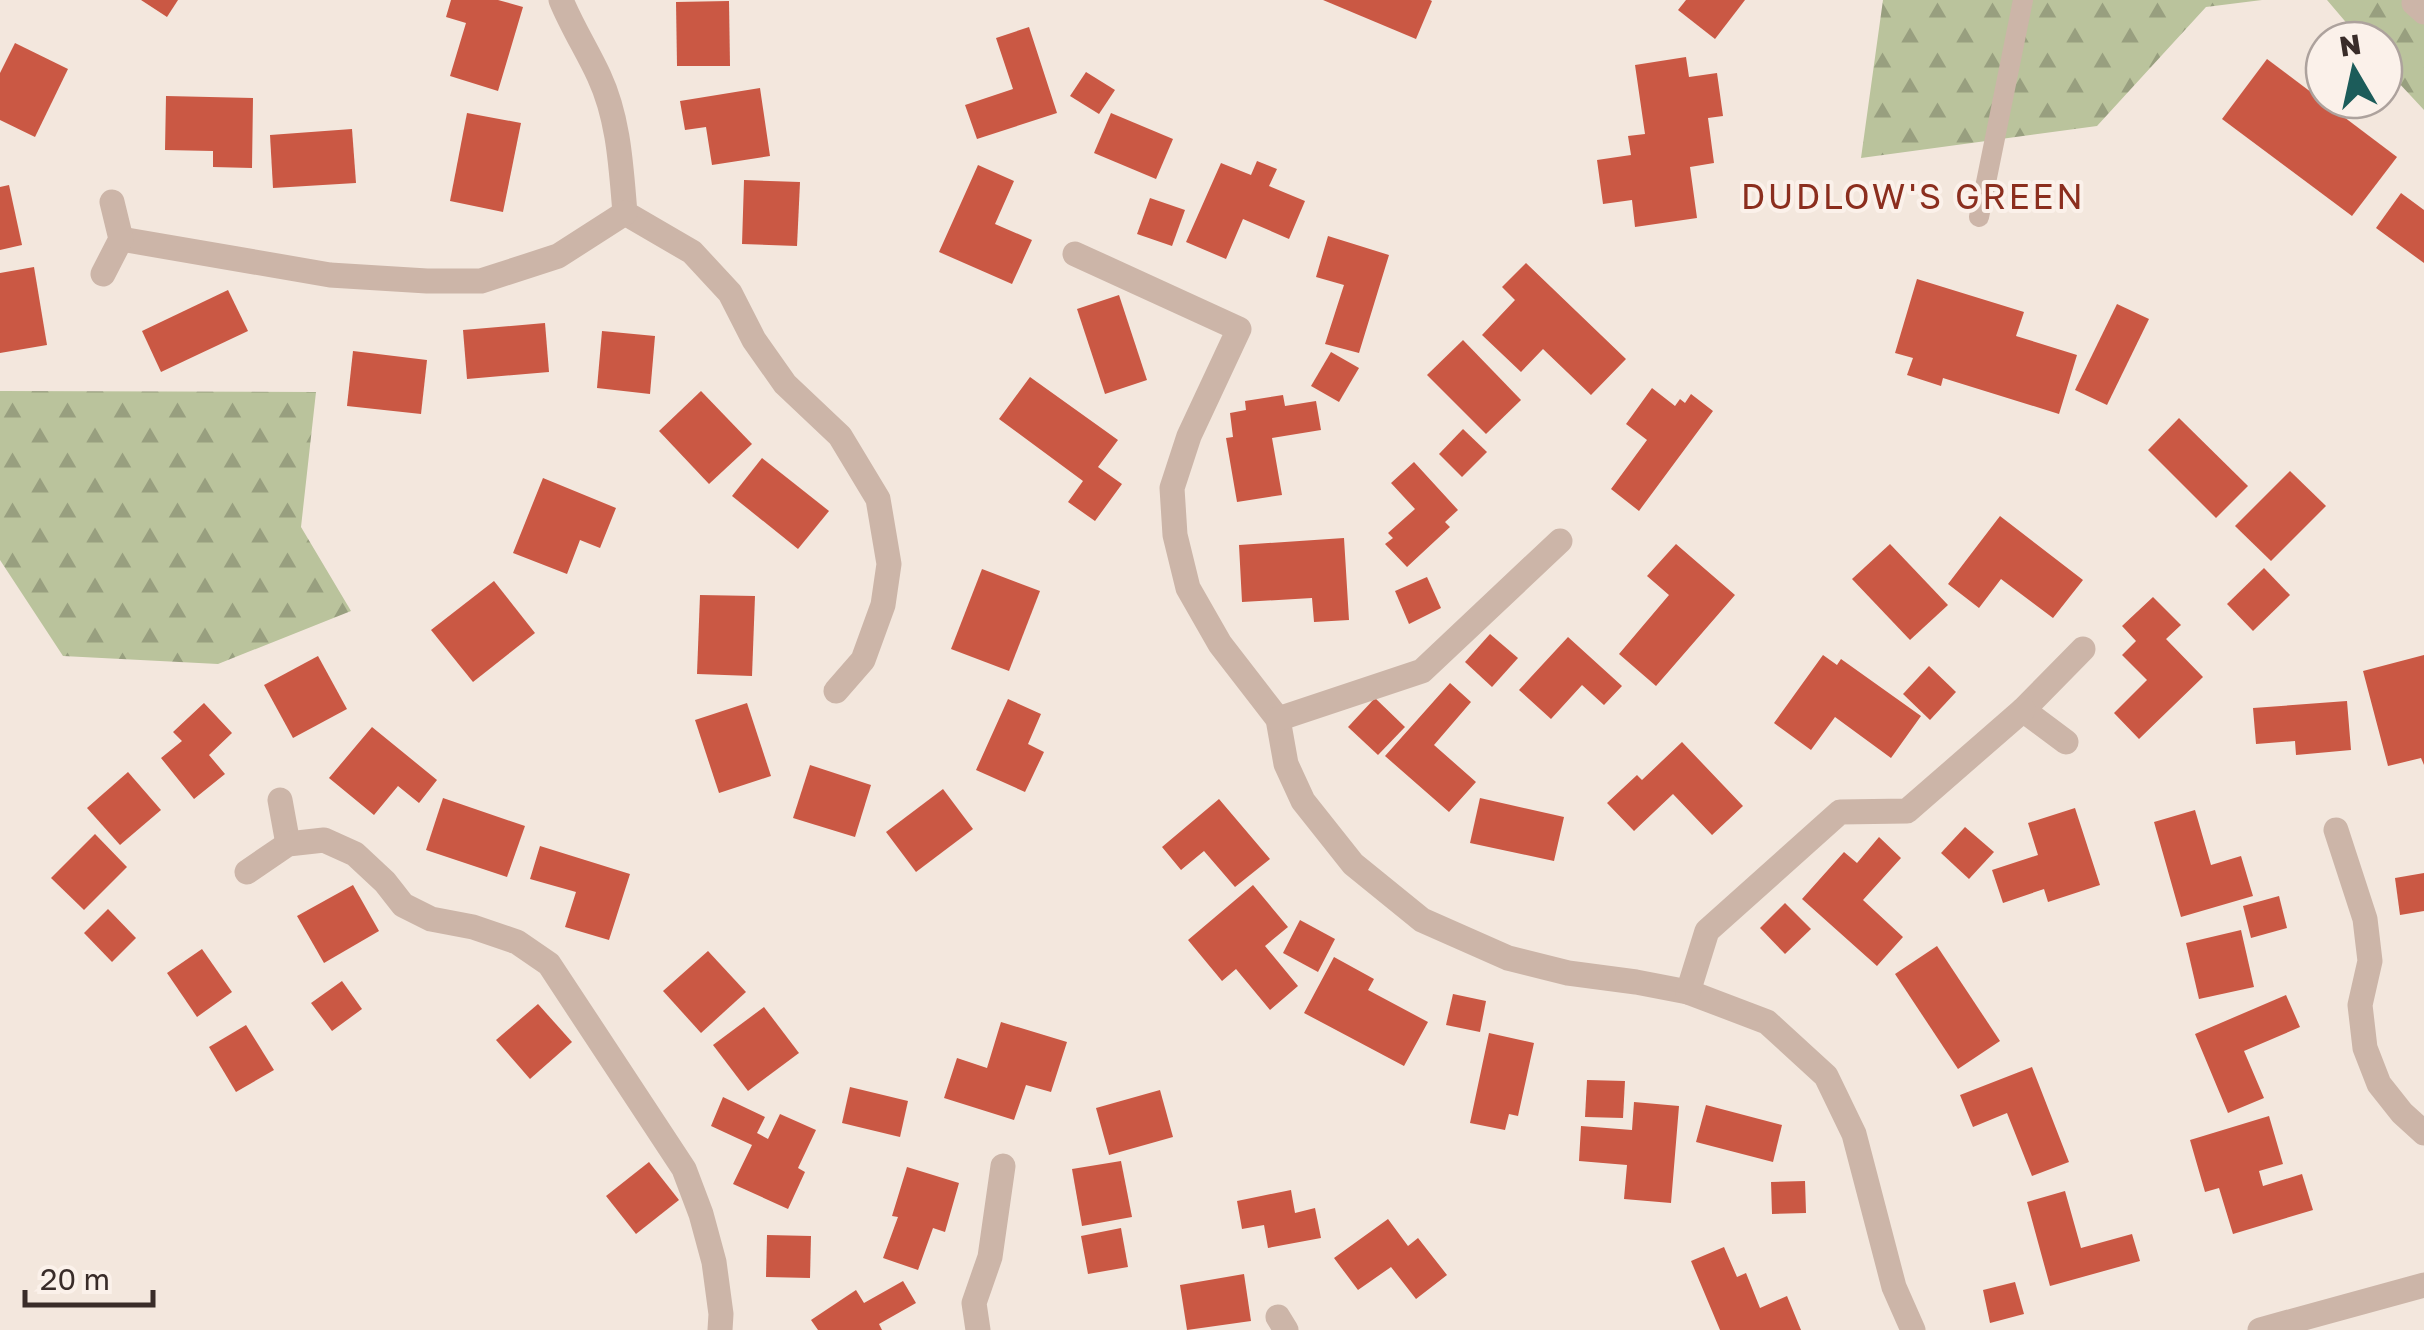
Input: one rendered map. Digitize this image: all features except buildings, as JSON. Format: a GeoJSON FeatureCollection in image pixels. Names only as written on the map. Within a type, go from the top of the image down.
{"type":"FeatureCollection","features":[{"type":"Feature","properties":{"kind":"street"},"geometry":{"type":"LineString","coordinates":[[561,0],[601,79],[619,138],[625,213]]}},
{"type":"Feature","properties":{"kind":"street"},"geometry":{"type":"LineString","coordinates":[[103,274],[122,239],[112,202]]}},
{"type":"Feature","properties":{"kind":"street"},"geometry":{"type":"LineString","coordinates":[[122,239],[330,275],[481,281],[558,256],[625,213]]}},
{"type":"Feature","properties":{"kind":"street"},"geometry":{"type":"LineString","coordinates":[[625,213],[692,252],[730,293],[754,340],[785,384],[840,436],[878,500],[889,564],[883,605],[863,660],[836,691]]}},
{"type":"Feature","properties":{"kind":"street"},"geometry":{"type":"LineString","coordinates":[[1074,254],[1239,329],[1189,436],[1172,488],[1175,534],[1188,588],[1220,644],[1278,718],[1286,764],[1303,801],[1353,864],[1422,920],[1508,958],[1568,973],[1688,992],[1767,1022],[1826,1076],[1854,1134],[1894,1287],[1913,1330]]}},
{"type":"Feature","properties":{"kind":"street"},"geometry":{"type":"LineString","coordinates":[[1278,718],[1422,670],[1560,541]]}},
{"type":"Feature","properties":{"kind":"street"},"geometry":{"type":"LineString","coordinates":[[1688,992],[1707,931],[1840,812],[1907,811],[2024,710],[2083,649]]}},
{"type":"Feature","properties":{"kind":"street"},"geometry":{"type":"LineString","coordinates":[[2024,710],[2066,742]]}},
{"type":"Feature","properties":{"kind":"street"},"geometry":{"type":"LineString","coordinates":[[280,800],[288,844]]}},
{"type":"Feature","properties":{"kind":"street"},"geometry":{"type":"LineString","coordinates":[[2336,830],[2365,919],[2370,961],[2360,1005],[2365,1048],[2379,1084],[2424,1133]]}},
{"type":"Feature","properties":{"kind":"street"},"geometry":{"type":"LineString","coordinates":[[247,872],[288,844],[324,840],[356,854],[403,906],[431,919],[474,927],[517,942],[549,964],[684,1168],[714,1262],[720,1330]]}},
{"type":"Feature","properties":{"kind":"street"},"geometry":{"type":"LineString","coordinates":[[978,1330],[974,1304],[990,1257],[1003,1166]]}},
{"type":"Feature","properties":{"kind":"street"},"geometry":{"type":"LineString","coordinates":[[2260,1330],[2424,1285]]}},
{"type":"Feature","properties":{"kind":"lane"},"geometry":{"type":"LineString","coordinates":[[1979,217],[2022,0]]}},
{"type":"Feature","properties":{"kind":"green space"},"geometry":{"type":"Polygon","coordinates":[[[1883,0],[2262,0],[2206,7],[2097,126],[1861,158],[1883,0]]]}},
{"type":"Feature","properties":{"kind":"green space"},"geometry":{"type":"Polygon","coordinates":[[[2327,0],[2424,0],[2424,110],[2404,88],[2404,20],[2344,20],[2327,0]]]}},
{"type":"Feature","properties":{"kind":"green space"},"geometry":{"type":"Polygon","coordinates":[[[0,391],[316,392],[301,527],[351,611],[218,664],[63,656],[0,560],[0,391]]]}},
{"type":"Feature","properties":{"kind":"district","name":"DUDLOW'S GREEN"},"geometry":{"type":"Point","coordinates":[1913,196]}}]}
